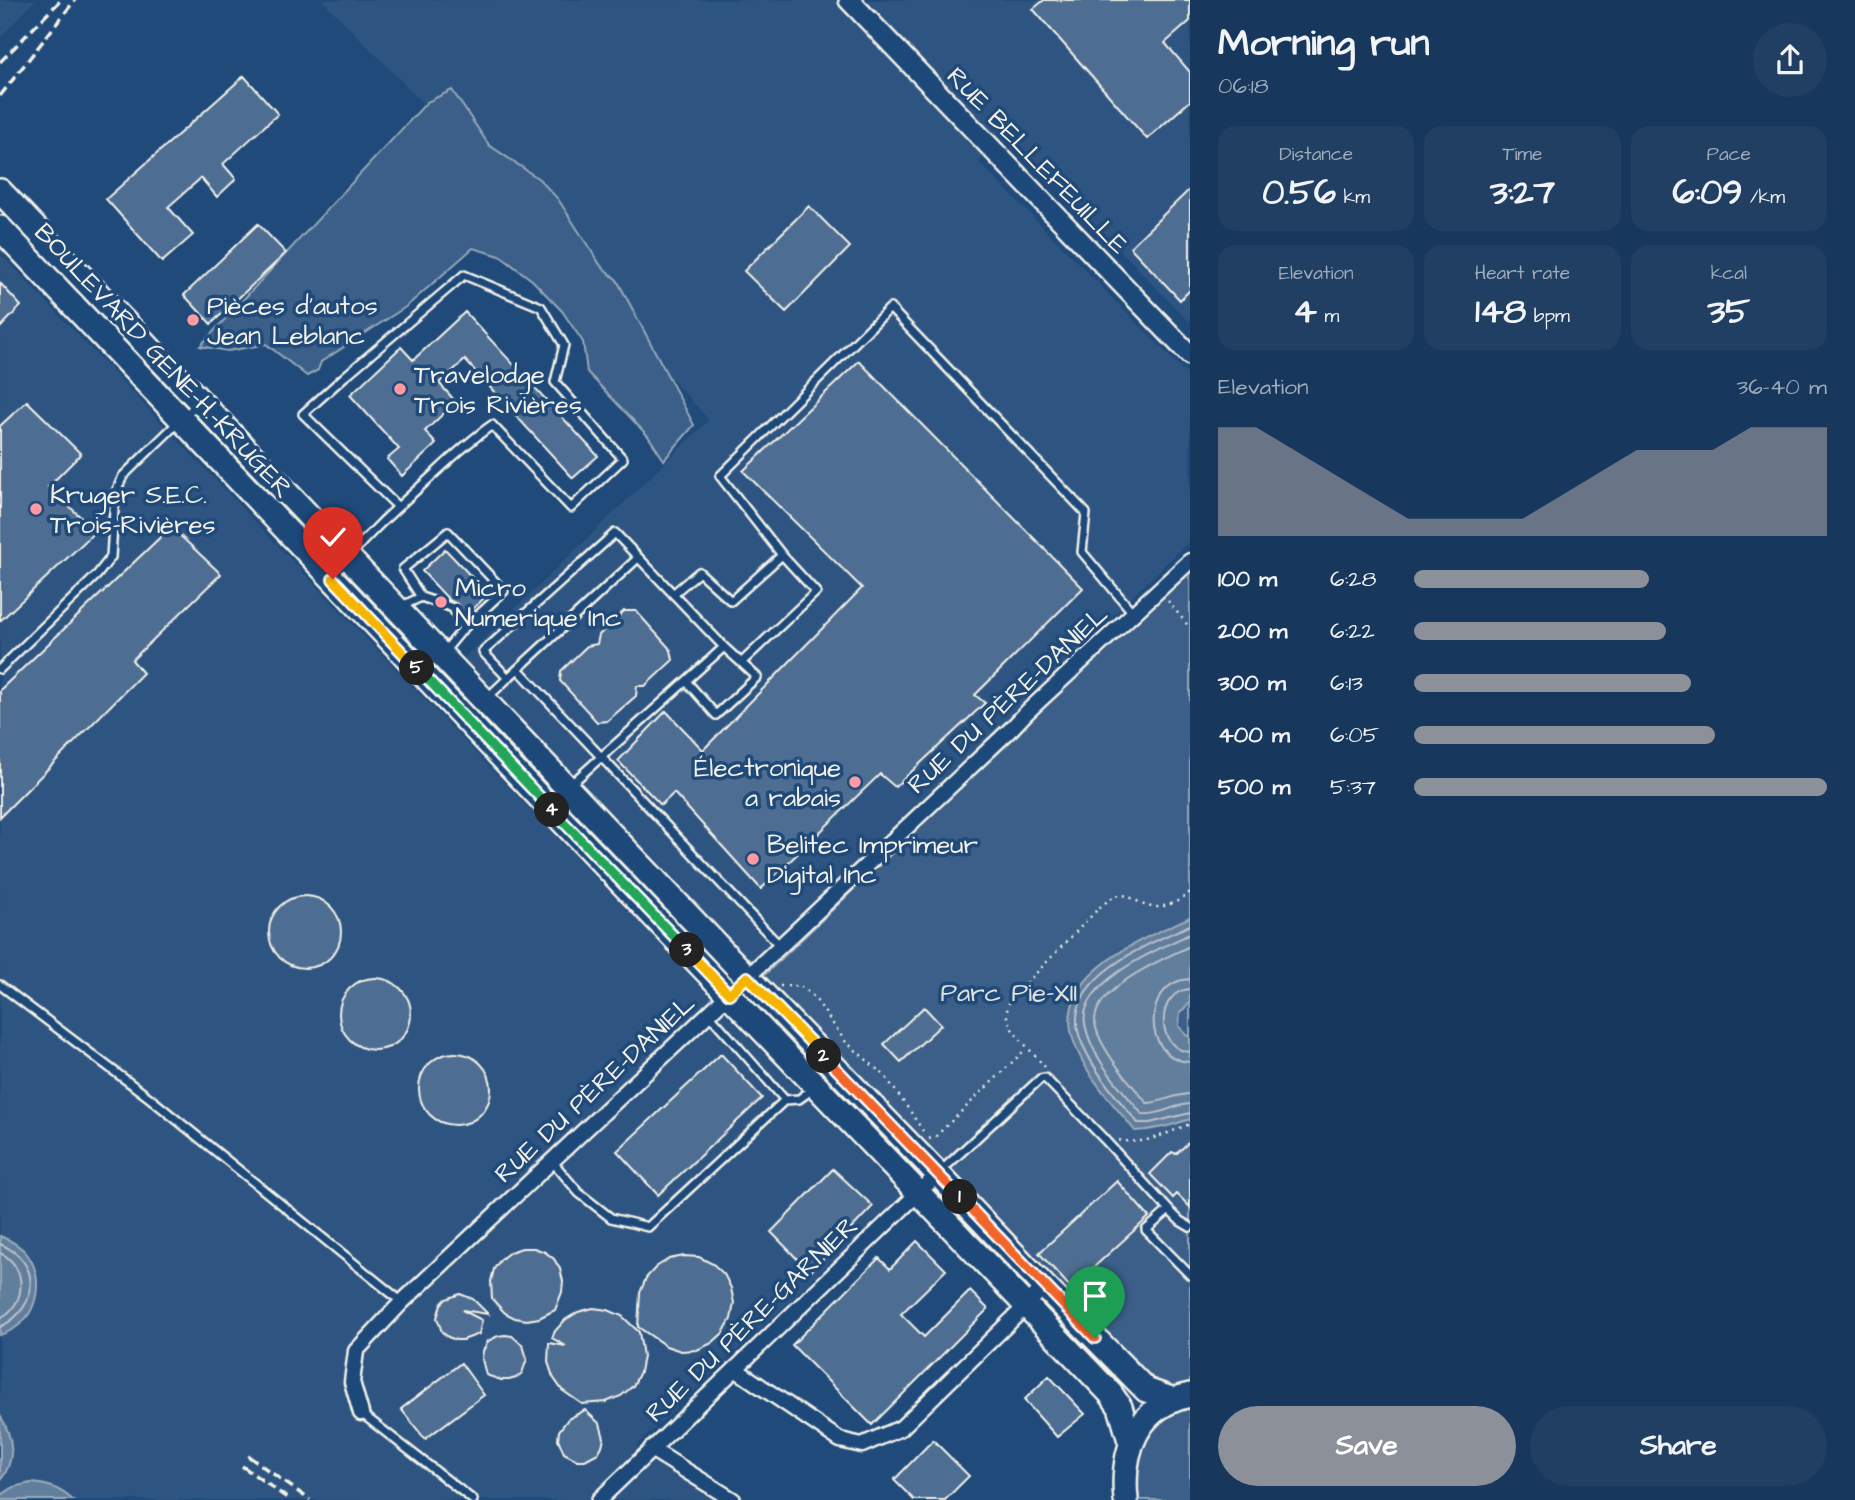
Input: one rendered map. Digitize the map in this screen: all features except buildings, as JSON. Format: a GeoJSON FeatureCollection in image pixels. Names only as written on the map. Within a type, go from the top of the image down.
{"type":"FeatureCollection","features":[{"type":"Feature","properties":{"kind":"main road","name":"BOULEVARD GENE-H.-KRUGER"},"geometry":{"type":"LineString","coordinates":[[0,191],[1044,1286],[1146,1390],[1182,1398]]}},
{"type":"Feature","properties":{"kind":"main road","name":"BOULEVARD GENE-H.-KRUGER"},"geometry":{"type":"LineString","coordinates":[[0,228],[1111,1394],[1120,1407],[1131,1444]]}},
{"type":"Feature","properties":{"kind":"main road"},"geometry":{"type":"LineString","coordinates":[[1126,1500],[1125,1465],[1138,1427],[1158,1408],[1182,1398]]}},
{"type":"Feature","properties":{"kind":"street","name":"RUE BELLEFEUILLE"},"geometry":{"type":"LineString","coordinates":[[852,1],[1190,355]]}},
{"type":"Feature","properties":{"kind":"street","name":"RUE DU PÈRE-DANIEL"},"geometry":{"type":"LineString","coordinates":[[361,1413],[352,1382],[356,1351],[402,1302],[1190,561]]}},
{"type":"Feature","properties":{"kind":"street"},"geometry":{"type":"LineString","coordinates":[[548,806],[567,788]]}},
{"type":"Feature","properties":{"kind":"street","name":"RUE DU PÈRE-GARNIER"},"geometry":{"type":"LineString","coordinates":[[599,1500],[938,1174]]}},
{"type":"Feature","properties":{"kind":"street"},"geometry":{"type":"LineString","coordinates":[[735,1368],[840,1440],[862,1445],[901,1428],[1044,1286]]}},
{"type":"Feature","properties":{"kind":"street"},"geometry":{"type":"LineString","coordinates":[[652,1449],[733,1500]]}},
{"type":"Feature","properties":{"kind":"lane"},"geometry":{"type":"LineString","coordinates":[[333,579],[348,558],[398,507],[492,425],[571,508],[623,459],[555,382],[564,345],[541,307],[464,275],[303,414],[398,507]]}},
{"type":"Feature","properties":{"kind":"lane"},"geometry":{"type":"LineString","coordinates":[[742,662],[816,592],[782,555],[720,475],[890,308],[1086,513],[1082,552],[1134,614]]}},
{"type":"Feature","properties":{"kind":"lane"},"geometry":{"type":"LineString","coordinates":[[0,669],[97,575],[111,557],[115,494],[123,476],[199,401]]}},
{"type":"Feature","properties":{"kind":"lane"},"geometry":{"type":"LineString","coordinates":[[441,655],[463,629],[504,591],[448,532],[404,569],[421,597],[453,608],[463,629]]}},
{"type":"Feature","properties":{"kind":"lane"},"geometry":{"type":"LineString","coordinates":[[508,678],[483,652],[615,533],[724,647],[757,677],[716,715],[686,681]]}},
{"type":"Feature","properties":{"kind":"lane"},"geometry":{"type":"LineString","coordinates":[[673,594],[699,572],[731,601],[782,555]]}},
{"type":"Feature","properties":{"kind":"lane"},"geometry":{"type":"LineString","coordinates":[[484,701],[638,558]]}},
{"type":"Feature","properties":{"kind":"lane"},"geometry":{"type":"LineString","coordinates":[[396,608],[421,597]]}},
{"type":"Feature","properties":{"kind":"lane"},"geometry":{"type":"LineString","coordinates":[[567,788],[724,647]]}},
{"type":"Feature","properties":{"kind":"lane"},"geometry":{"type":"LineString","coordinates":[[518,669],[780,946]]}},
{"type":"Feature","properties":{"kind":"lane"},"geometry":{"type":"LineString","coordinates":[[0,985],[151,1099],[402,1302]]}},
{"type":"Feature","properties":{"kind":"lane"},"geometry":{"type":"LineString","coordinates":[[709,1013],[786,1100]]}},
{"type":"Feature","properties":{"kind":"lane"},"geometry":{"type":"LineString","coordinates":[[938,1174],[1040,1079],[1045,1078],[1169,1210],[1190,1227]]}},
{"type":"Feature","properties":{"kind":"lane"},"geometry":{"type":"LineString","coordinates":[[552,1161],[579,1193],[611,1218],[648,1227],[786,1100],[799,1099],[817,1086]]}},
{"type":"Feature","properties":{"kind":"lane"},"geometry":{"type":"LineString","coordinates":[[1169,1210],[1146,1230],[1190,1275]]}},
{"type":"Feature","properties":{"kind":"lane"},"geometry":{"type":"LineString","coordinates":[[361,1413],[473,1500]]}},
{"type":"Feature","properties":{"kind":"path"},"geometry":{"type":"LineString","coordinates":[[1159,591],[1190,628]]}},
{"type":"Feature","properties":{"kind":"path"},"geometry":{"type":"LineString","coordinates":[[1046,1068],[1013,1031],[1006,1014],[1010,1000],[1100,907],[1115,896],[1127,895],[1147,906],[1167,906],[1190,892]]}},
{"type":"Feature","properties":{"kind":"path"},"geometry":{"type":"LineString","coordinates":[[779,986],[800,986],[814,998],[845,1041],[884,1076],[929,1139],[936,1136],[1027,1048]]}},
{"type":"Feature","properties":{"kind":"path"},"geometry":{"type":"LineString","coordinates":[[1112,1138],[1133,1143],[1190,1124]]}},
{"type":"Feature","properties":{"kind":"shaded area"},"geometry":{"type":"Polygon","coordinates":[[[0,0],[35,0],[0,38],[0,0]]]}},
{"type":"Feature","properties":{"kind":"shaded area"},"geometry":{"type":"Polygon","coordinates":[[[322,0],[1190,0],[1190,323],[1008,134],[979,162],[1190,377],[1190,540],[746,977],[456,666],[709,420],[417,97],[322,0]]]}},
{"type":"Feature","properties":{"kind":"shaded area"},"geometry":{"type":"Polygon","coordinates":[[[0,253],[901,1196],[636,1446],[717,1500],[0,1500],[0,253]]]}},
{"type":"Feature","properties":{"kind":"green space"},"geometry":{"type":"Polygon","coordinates":[[[452,90],[489,145],[539,179],[558,199],[601,266],[617,280],[694,425],[664,460],[648,436],[587,372],[583,342],[562,311],[532,280],[500,256],[473,248],[407,306],[321,362],[318,370],[307,376],[266,344],[228,351],[200,346],[427,102],[452,90]]]}},
{"type":"Feature","properties":{"kind":"green space","name":"Parc Pie-XII"},"geometry":{"type":"Polygon","coordinates":[[[1190,567],[1190,1392],[1162,1393],[752,987],[1190,567]]]}},
{"type":"Feature","properties":{"kind":"green space"},"geometry":{"type":"Polygon","coordinates":[[[1190,1397],[1190,1500],[1126,1500],[1131,1444],[1190,1397]]]}},
{"type":"Feature","properties":{"kind":"water"},"geometry":{"type":"Polygon","coordinates":[[[1190,917],[1190,1002],[1180,1013],[1179,1026],[1190,1037],[1190,1119],[1135,1131],[1100,1088],[1079,1054],[1070,1018],[1075,997],[1088,978],[1105,962],[1126,948],[1190,917]]]}},
{"type":"Feature","properties":{"kind":"water"},"geometry":{"type":"Polygon","coordinates":[[[0,1236],[15,1243],[27,1254],[36,1273],[37,1283],[34,1304],[29,1313],[15,1328],[0,1335],[0,1236]]]}},
{"type":"Feature","properties":{"kind":"water"},"geometry":{"type":"Polygon","coordinates":[[[0,1415],[8,1432],[11,1456],[0,1481],[0,1415]]]}},
{"type":"Feature","properties":{"kind":"water"},"geometry":{"type":"Polygon","coordinates":[[[30,1483],[53,1487],[73,1500],[0,1500],[0,1496],[14,1487],[30,1483]]]}},
{"type":"Feature","properties":{"kind":"railway"},"geometry":{"type":"LineString","coordinates":[[0,62],[61,0]]}},
{"type":"Feature","properties":{"kind":"railway"},"geometry":{"type":"LineString","coordinates":[[0,96],[75,0]]}},
{"type":"Feature","properties":{"kind":"railway"},"geometry":{"type":"LineString","coordinates":[[248,1456],[310,1500]]}},
{"type":"Feature","properties":{"kind":"railway"},"geometry":{"type":"LineString","coordinates":[[242,1466],[290,1500]]}},
{"type":"Feature","properties":{"kind":"place","name":"Pièces d'autos Jean Leblanc"},"geometry":{"type":"Point","coordinates":[193,320]}},
{"type":"Feature","properties":{"kind":"place","name":"Travelodge Trois Rivières"},"geometry":{"type":"Point","coordinates":[400,389]}},
{"type":"Feature","properties":{"kind":"place","name":"Kruger S.E.C. Trois-Rivières"},"geometry":{"type":"Point","coordinates":[36,509]}},
{"type":"Feature","properties":{"kind":"place","name":"Micro Numerique Inc"},"geometry":{"type":"Point","coordinates":[441,602]}},
{"type":"Feature","properties":{"kind":"place","name":"Électronique a rabais"},"geometry":{"type":"Point","coordinates":[855,782]}},
{"type":"Feature","properties":{"kind":"place","name":"Belitec Imprimeur Digital Inc"},"geometry":{"type":"Point","coordinates":[753,859]}},
{"type":"Feature","properties":{"kind":"route"},"geometry":{"type":"LineString","coordinates":[[333,579],[729,994],[747,977],[1095,1338]]}}]}
